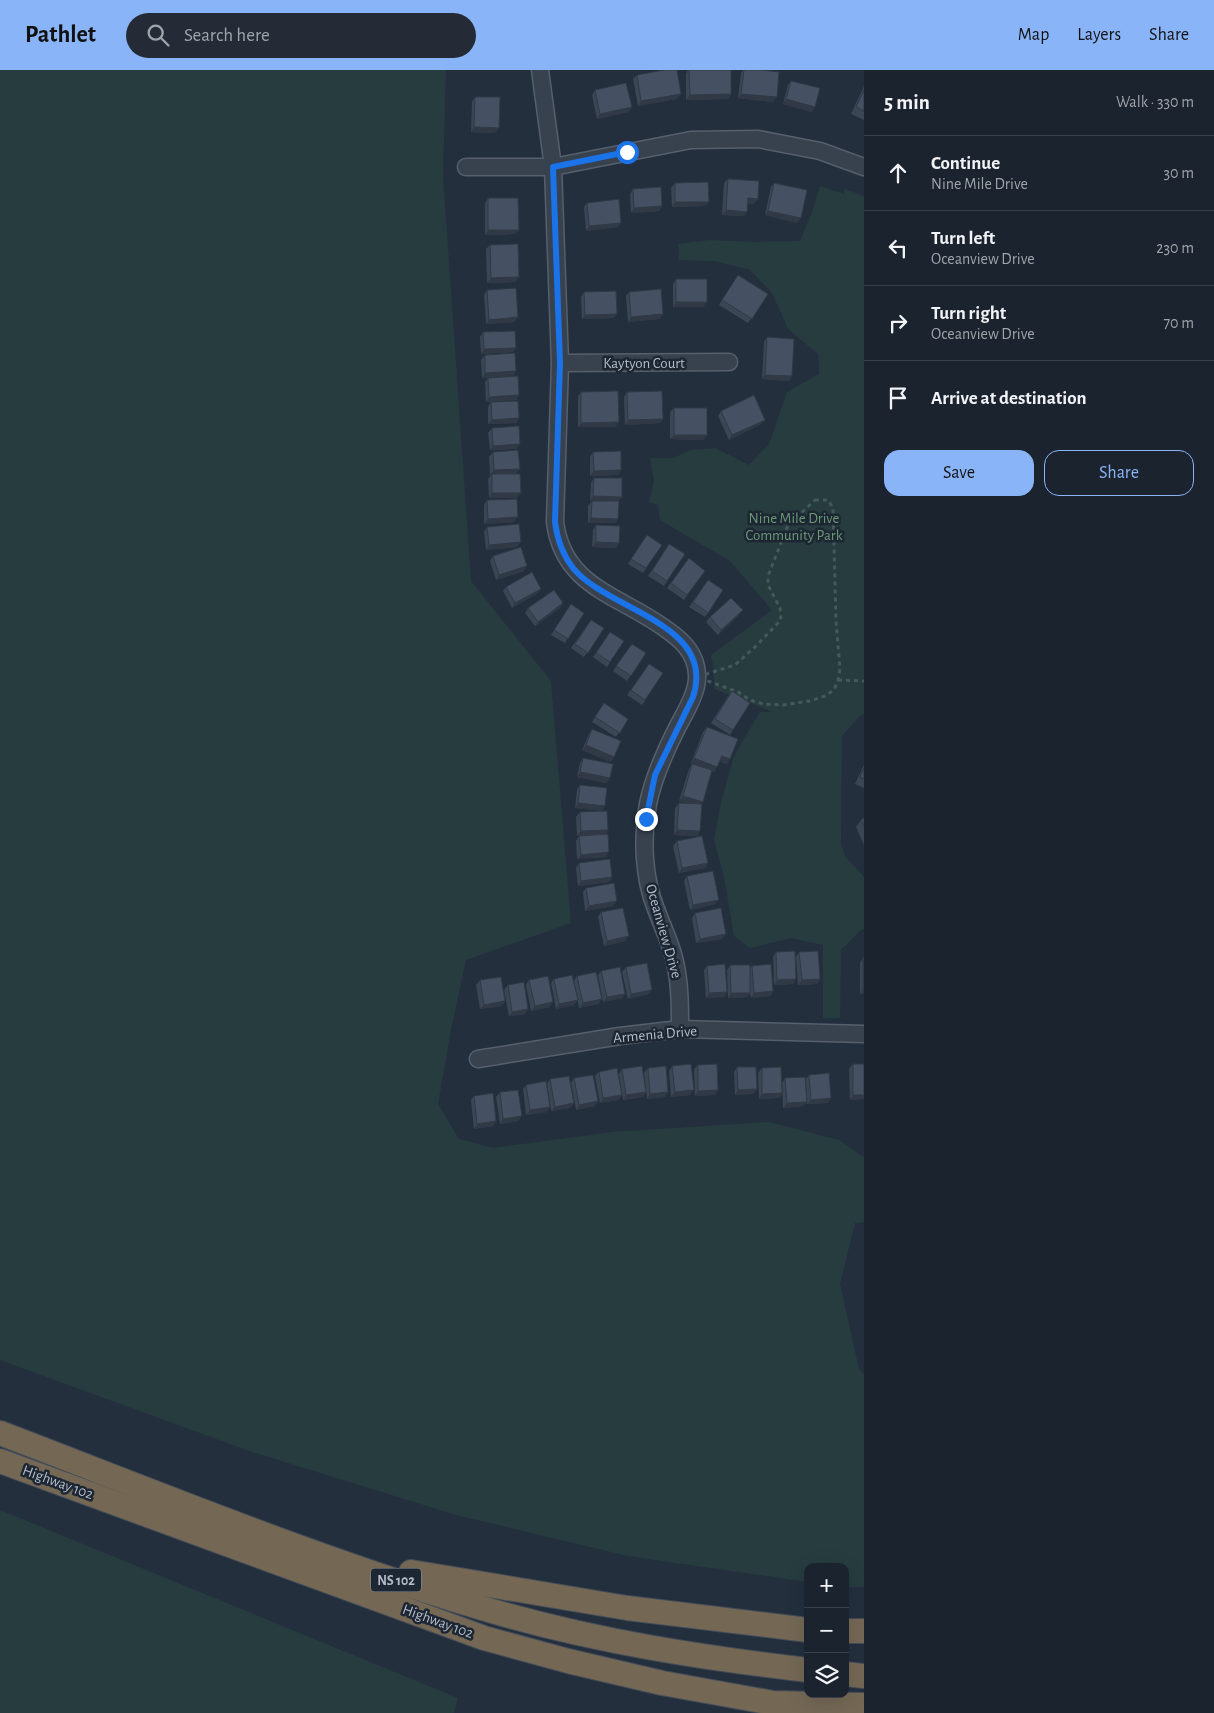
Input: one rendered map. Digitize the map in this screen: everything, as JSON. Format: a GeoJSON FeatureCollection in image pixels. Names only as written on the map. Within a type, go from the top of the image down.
{"type":"FeatureCollection","features":[{"type":"Feature","properties":{"kind":"highway","name":"Highway 102"},"geometry":{"type":"LineString","coordinates":[[0,1433],[328,1558],[499,1613],[589,1636],[683,1654],[804,1669]]}},
{"type":"Feature","properties":{"kind":"highway","name":"Highway 102"},"geometry":{"type":"LineString","coordinates":[[0,1461],[484,1638],[568,1661],[662,1683],[773,1703],[864,1705]]}},
{"type":"Feature","properties":{"kind":"highway"},"geometry":{"type":"LineString","coordinates":[[328,1558],[627,1608],[804,1630]]}},
{"type":"Feature","properties":{"kind":"highway"},"geometry":{"type":"LineString","coordinates":[[849,1631],[864,1631]]}},
{"type":"Feature","properties":{"kind":"highway"},"geometry":{"type":"LineString","coordinates":[[849,1674],[864,1676]]}},
{"type":"Feature","properties":{"kind":"highway"},"geometry":{"type":"LineString","coordinates":[[773,1703],[835,1713]]}},
{"type":"Feature","properties":{"kind":"street"},"geometry":{"type":"LineString","coordinates":[[540,70],[553,167],[560,363],[555,522],[560,545],[572,567],[587,581],[660,624],[682,642],[694,660],[697,677]]}},
{"type":"Feature","properties":{"kind":"street"},"geometry":{"type":"LineString","coordinates":[[466,167],[553,167],[692,140],[758,139],[820,151],[864,167]]}},
{"type":"Feature","properties":{"kind":"street","name":"Kaytyon Court"},"geometry":{"type":"LineString","coordinates":[[560,363],[729,362]]}},
{"type":"Feature","properties":{"kind":"street","name":"Oceanview Drive"},"geometry":{"type":"LineString","coordinates":[[680,1029],[680,989],[675,960],[651,894],[646,862],[645,834],[648,803],[655,775],[693,697],[697,677]]}},
{"type":"Feature","properties":{"kind":"street","name":"Armenia Drive"},"geometry":{"type":"LineString","coordinates":[[478,1059],[620,1036],[680,1029],[864,1034]]}},
{"type":"Feature","properties":{"kind":"path"},"geometry":{"type":"LineString","coordinates":[[816,500],[828,500],[833,508],[836,621],[840,669],[834,690],[825,696],[810,701],[783,705],[763,704],[750,700],[738,692],[697,677],[735,665],[780,620],[780,608],[768,585],[768,576],[778,547],[788,525],[803,510],[816,500]]}},
{"type":"Feature","properties":{"kind":"path"},"geometry":{"type":"LineString","coordinates":[[838,680],[864,681]]}},
{"type":"Feature","properties":{"kind":"green space"},"geometry":{"type":"Polygon","coordinates":[[[0,70],[446,70],[443,175],[471,581],[551,681],[571,923],[466,960],[438,1104],[459,1139],[493,1148],[612,1132],[769,1122],[839,1140],[864,1156],[864,1222],[855,1223],[840,1284],[859,1369],[864,1374],[864,1587],[849,1587],[849,1563],[804,1563],[804,1581],[628,1556],[456,1515],[249,1451],[0,1360],[0,70]]]}},
{"type":"Feature","properties":{"kind":"green space","name":"Nine Mile Drive Community Park"},"geometry":{"type":"Polygon","coordinates":[[[820,186],[844,194],[845,189],[864,196],[864,714],[842,736],[841,843],[845,856],[864,877],[864,929],[841,948],[840,1018],[823,1018],[823,945],[790,938],[750,948],[734,936],[724,877],[714,839],[721,802],[734,756],[760,712],[773,712],[714,689],[714,670],[711,655],[772,610],[730,561],[660,520],[658,505],[649,502],[654,481],[650,458],[673,458],[691,450],[715,448],[749,465],[769,444],[787,392],[819,374],[818,354],[788,329],[772,293],[750,270],[714,261],[679,260],[678,244],[709,240],[800,241],[820,186]]]}},
{"type":"Feature","properties":{"kind":"green space"},"geometry":{"type":"Polygon","coordinates":[[[0,1510],[458,1698],[454,1713],[0,1713],[0,1510]]]}},
{"type":"Feature","properties":{"kind":"building"},"geometry":{"type":"Polygon","coordinates":[[[664,70],[677,70],[681,94],[641,101],[637,75],[664,70]]]}},
{"type":"Feature","properties":{"kind":"building"},"geometry":{"type":"Polygon","coordinates":[[[689,70],[731,70],[731,94],[690,95],[689,70]]]}},
{"type":"Feature","properties":{"kind":"building"},"geometry":{"type":"Polygon","coordinates":[[[744,70],[779,72],[777,97],[741,94],[744,70]]]}},
{"type":"Feature","properties":{"kind":"building"},"geometry":{"type":"Polygon","coordinates":[[[791,81],[820,88],[815,107],[786,99],[791,81]]]}},
{"type":"Feature","properties":{"kind":"building"},"geometry":{"type":"Polygon","coordinates":[[[626,83],[632,107],[600,114],[595,90],[626,83]]]}},
{"type":"Feature","properties":{"kind":"building"},"geometry":{"type":"Polygon","coordinates":[[[864,90],[864,111],[856,107],[864,90]]]}},
{"type":"Feature","properties":{"kind":"building"},"geometry":{"type":"Polygon","coordinates":[[[475,97],[500,97],[499,128],[474,127],[475,97]]]}},
{"type":"Feature","properties":{"kind":"building"},"geometry":{"type":"Polygon","coordinates":[[[728,179],[759,181],[758,199],[748,198],[747,212],[726,210],[728,179]]]}},
{"type":"Feature","properties":{"kind":"building"},"geometry":{"type":"Polygon","coordinates":[[[708,182],[709,202],[675,202],[675,183],[708,182]]]}},
{"type":"Feature","properties":{"kind":"building"},"geometry":{"type":"Polygon","coordinates":[[[774,183],[807,190],[801,218],[768,211],[774,183]]]}},
{"type":"Feature","properties":{"kind":"building"},"geometry":{"type":"Polygon","coordinates":[[[661,187],[662,206],[634,208],[633,189],[661,187]]]}},
{"type":"Feature","properties":{"kind":"building"},"geometry":{"type":"Polygon","coordinates":[[[488,198],[518,198],[519,230],[488,230],[488,198]]]}},
{"type":"Feature","properties":{"kind":"building"},"geometry":{"type":"Polygon","coordinates":[[[619,199],[621,223],[589,226],[587,203],[619,199]]]}},
{"type":"Feature","properties":{"kind":"building"},"geometry":{"type":"Polygon","coordinates":[[[518,244],[519,277],[491,278],[490,245],[518,244]]]}},
{"type":"Feature","properties":{"kind":"building"},"geometry":{"type":"Polygon","coordinates":[[[738,275],[768,294],[752,319],[722,300],[738,275]]]}},
{"type":"Feature","properties":{"kind":"building"},"geometry":{"type":"Polygon","coordinates":[[[676,279],[707,279],[707,302],[676,302],[676,279]]]}},
{"type":"Feature","properties":{"kind":"building"},"geometry":{"type":"Polygon","coordinates":[[[516,288],[518,317],[489,320],[487,290],[516,288]]]}},
{"type":"Feature","properties":{"kind":"building"},"geometry":{"type":"Polygon","coordinates":[[[661,289],[663,314],[631,317],[629,292],[661,289]]]}},
{"type":"Feature","properties":{"kind":"building"},"geometry":{"type":"Polygon","coordinates":[[[616,291],[617,314],[585,315],[584,292],[616,291]]]}},
{"type":"Feature","properties":{"kind":"building"},"geometry":{"type":"Polygon","coordinates":[[[515,331],[516,348],[484,349],[483,332],[515,331]]]}},
{"type":"Feature","properties":{"kind":"building"},"geometry":{"type":"Polygon","coordinates":[[[767,337],[794,339],[792,376],[765,375],[767,337]]]}},
{"type":"Feature","properties":{"kind":"building"},"geometry":{"type":"Polygon","coordinates":[[[515,353],[516,371],[485,373],[485,355],[515,353]]]}},
{"type":"Feature","properties":{"kind":"building"},"geometry":{"type":"Polygon","coordinates":[[[518,376],[519,395],[489,397],[488,378],[518,376]]]}},
{"type":"Feature","properties":{"kind":"building"},"geometry":{"type":"Polygon","coordinates":[[[618,391],[619,422],[581,423],[581,392],[618,391]]]}},
{"type":"Feature","properties":{"kind":"building"},"geometry":{"type":"Polygon","coordinates":[[[662,391],[663,419],[628,420],[627,392],[662,391]]]}},
{"type":"Feature","properties":{"kind":"building"},"geometry":{"type":"Polygon","coordinates":[[[754,395],[765,420],[732,435],[721,411],[754,395]]]}},
{"type":"Feature","properties":{"kind":"building"},"geometry":{"type":"Polygon","coordinates":[[[518,401],[519,418],[492,420],[491,402],[518,401]]]}},
{"type":"Feature","properties":{"kind":"building"},"geometry":{"type":"Polygon","coordinates":[[[674,408],[707,408],[707,435],[674,435],[674,408]]]}},
{"type":"Feature","properties":{"kind":"building"},"geometry":{"type":"Polygon","coordinates":[[[519,426],[520,444],[493,446],[492,428],[519,426]]]}},
{"type":"Feature","properties":{"kind":"building"},"geometry":{"type":"Polygon","coordinates":[[[518,450],[520,469],[494,470],[493,452],[518,450]]]}},
{"type":"Feature","properties":{"kind":"building"},"geometry":{"type":"Polygon","coordinates":[[[621,451],[621,470],[594,471],[593,452],[621,451]]]}},
{"type":"Feature","properties":{"kind":"building"},"geometry":{"type":"Polygon","coordinates":[[[492,474],[520,474],[521,493],[492,493],[492,474]]]}},
{"type":"Feature","properties":{"kind":"building"},"geometry":{"type":"Polygon","coordinates":[[[594,478],[622,478],[622,497],[593,496],[594,478]]]}},
{"type":"Feature","properties":{"kind":"building"},"geometry":{"type":"Polygon","coordinates":[[[517,499],[518,517],[488,519],[487,500],[517,499]]]}},
{"type":"Feature","properties":{"kind":"building"},"geometry":{"type":"Polygon","coordinates":[[[592,501],[619,501],[618,519],[591,518],[592,501]]]}},
{"type":"Feature","properties":{"kind":"building"},"geometry":{"type":"Polygon","coordinates":[[[519,524],[521,542],[489,545],[487,527],[519,524]]]}},
{"type":"Feature","properties":{"kind":"building"},"geometry":{"type":"Polygon","coordinates":[[[596,525],[620,526],[619,543],[596,542],[596,525]]]}},
{"type":"Feature","properties":{"kind":"building"},"geometry":{"type":"Polygon","coordinates":[[[647,535],[662,545],[646,568],[631,559],[647,535]]]}},
{"type":"Feature","properties":{"kind":"building"},"geometry":{"type":"Polygon","coordinates":[[[669,544],[685,554],[667,581],[652,571],[669,544]]]}},
{"type":"Feature","properties":{"kind":"building"},"geometry":{"type":"Polygon","coordinates":[[[521,547],[527,566],[499,575],[493,556],[521,547]]]}},
{"type":"Feature","properties":{"kind":"building"},"geometry":{"type":"Polygon","coordinates":[[[689,558],[705,571],[687,595],[671,583],[689,558]]]}},
{"type":"Feature","properties":{"kind":"building"},"geometry":{"type":"Polygon","coordinates":[[[532,572],[541,589],[515,603],[506,587],[532,572]]]}},
{"type":"Feature","properties":{"kind":"building"},"geometry":{"type":"Polygon","coordinates":[[[708,580],[723,590],[708,613],[693,602],[708,580]]]}},
{"type":"Feature","properties":{"kind":"building"},"geometry":{"type":"Polygon","coordinates":[[[554,590],[563,603],[538,622],[528,608],[554,590]]]}},
{"type":"Feature","properties":{"kind":"building"},"geometry":{"type":"Polygon","coordinates":[[[731,598],[743,610],[721,630],[710,617],[731,598]]]}},
{"type":"Feature","properties":{"kind":"building"},"geometry":{"type":"Polygon","coordinates":[[[571,604],[584,613],[568,639],[554,630],[571,604]]]}},
{"type":"Feature","properties":{"kind":"building"},"geometry":{"type":"Polygon","coordinates":[[[591,620],[604,628],[588,653],[575,644],[591,620]]]}},
{"type":"Feature","properties":{"kind":"building"},"geometry":{"type":"Polygon","coordinates":[[[610,632],[624,641],[610,662],[596,653],[610,632]]]}},
{"type":"Feature","properties":{"kind":"building"},"geometry":{"type":"Polygon","coordinates":[[[632,644],[646,653],[631,676],[616,666],[632,644]]]}},
{"type":"Feature","properties":{"kind":"building"},"geometry":{"type":"Polygon","coordinates":[[[649,664],[663,673],[645,700],[631,690],[649,664]]]}},
{"type":"Feature","properties":{"kind":"building"},"geometry":{"type":"Polygon","coordinates":[[[732,691],[750,703],[733,730],[715,719],[732,691]]]}},
{"type":"Feature","properties":{"kind":"building"},"geometry":{"type":"Polygon","coordinates":[[[604,703],[628,719],[620,733],[595,717],[604,703]]]}},
{"type":"Feature","properties":{"kind":"building"},"geometry":{"type":"Polygon","coordinates":[[[707,727],[738,739],[730,759],[722,756],[717,767],[694,758],[707,727]]]}},
{"type":"Feature","properties":{"kind":"building"},"geometry":{"type":"Polygon","coordinates":[[[592,729],[621,741],[614,757],[586,745],[592,729]]]}},
{"type":"Feature","properties":{"kind":"building"},"geometry":{"type":"Polygon","coordinates":[[[583,758],[613,764],[610,778],[580,772],[583,758]]]}},
{"type":"Feature","properties":{"kind":"building"},"geometry":{"type":"Polygon","coordinates":[[[692,764],[712,770],[703,802],[683,796],[692,764]]]}},
{"type":"Feature","properties":{"kind":"building"},"geometry":{"type":"Polygon","coordinates":[[[864,768],[864,779],[860,777],[864,768]]]}},
{"type":"Feature","properties":{"kind":"building"},"geometry":{"type":"Polygon","coordinates":[[[580,785],[607,788],[605,806],[578,803],[580,785]]]}},
{"type":"Feature","properties":{"kind":"building"},"geometry":{"type":"Polygon","coordinates":[[[679,803],[702,804],[700,831],[677,830],[679,803]]]}},
{"type":"Feature","properties":{"kind":"building"},"geometry":{"type":"Polygon","coordinates":[[[607,811],[608,830],[581,831],[580,812],[607,811]]]}},
{"type":"Feature","properties":{"kind":"building"},"geometry":{"type":"Polygon","coordinates":[[[608,834],[609,852],[581,855],[579,836],[608,834]]]}},
{"type":"Feature","properties":{"kind":"building"},"geometry":{"type":"Polygon","coordinates":[[[702,836],[708,863],[682,868],[677,841],[702,836]]]}},
{"type":"Feature","properties":{"kind":"building"},"geometry":{"type":"Polygon","coordinates":[[[610,859],[612,877],[581,881],[579,863],[610,859]]]}},
{"type":"Feature","properties":{"kind":"building"},"geometry":{"type":"Polygon","coordinates":[[[713,871],[719,900],[693,905],[687,876],[713,871]]]}},
{"type":"Feature","properties":{"kind":"building"},"geometry":{"type":"Polygon","coordinates":[[[614,883],[617,901],[589,906],[586,888],[614,883]]]}},
{"type":"Feature","properties":{"kind":"building"},"geometry":{"type":"Polygon","coordinates":[[[623,908],[629,936],[607,941],[601,912],[623,908]]]}},
{"type":"Feature","properties":{"kind":"building"},"geometry":{"type":"Polygon","coordinates":[[[721,908],[726,934],[700,939],[695,913],[721,908]]]}},
{"type":"Feature","properties":{"kind":"building"},"geometry":{"type":"Polygon","coordinates":[[[795,951],[796,979],[777,980],[776,952],[795,951]]]}},
{"type":"Feature","properties":{"kind":"building"},"geometry":{"type":"Polygon","coordinates":[[[818,951],[820,979],[802,980],[799,952],[818,951]]]}},
{"type":"Feature","properties":{"kind":"building"},"geometry":{"type":"Polygon","coordinates":[[[864,958],[864,989],[863,989],[864,958]]]}},
{"type":"Feature","properties":{"kind":"building"},"geometry":{"type":"Polygon","coordinates":[[[647,963],[652,990],[631,994],[626,967],[647,963]]]}},
{"type":"Feature","properties":{"kind":"building"},"geometry":{"type":"Polygon","coordinates":[[[725,964],[727,992],[709,993],[707,966],[725,964]]]}},
{"type":"Feature","properties":{"kind":"building"},"geometry":{"type":"Polygon","coordinates":[[[771,964],[773,991],[754,993],[752,966],[771,964]]]}},
{"type":"Feature","properties":{"kind":"building"},"geometry":{"type":"Polygon","coordinates":[[[730,965],[750,965],[750,993],[731,993],[730,965]]]}},
{"type":"Feature","properties":{"kind":"building"},"geometry":{"type":"Polygon","coordinates":[[[620,967],[625,994],[607,997],[601,971],[620,967]]]}},
{"type":"Feature","properties":{"kind":"building"},"geometry":{"type":"Polygon","coordinates":[[[596,972],[602,999],[583,1003],[577,976],[596,972]]]}},
{"type":"Feature","properties":{"kind":"building"},"geometry":{"type":"Polygon","coordinates":[[[572,975],[578,1000],[559,1004],[554,979],[572,975]]]}},
{"type":"Feature","properties":{"kind":"building"},"geometry":{"type":"Polygon","coordinates":[[[548,976],[553,1002],[535,1006],[529,980],[548,976]]]}},
{"type":"Feature","properties":{"kind":"building"},"geometry":{"type":"Polygon","coordinates":[[[501,977],[505,1001],[484,1005],[480,980],[501,977]]]}},
{"type":"Feature","properties":{"kind":"building"},"geometry":{"type":"Polygon","coordinates":[[[524,982],[528,1009],[512,1012],[508,985],[524,982]]]}},
{"type":"Feature","properties":{"kind":"building"},"geometry":{"type":"Polygon","coordinates":[[[691,1064],[694,1090],[675,1092],[672,1066],[691,1064]]]}},
{"type":"Feature","properties":{"kind":"building"},"geometry":{"type":"Polygon","coordinates":[[[717,1064],[718,1090],[698,1091],[698,1065],[717,1064]]]}},
{"type":"Feature","properties":{"kind":"building"},"geometry":{"type":"Polygon","coordinates":[[[853,1064],[864,1064],[864,1095],[853,1095],[853,1064]]]}},
{"type":"Feature","properties":{"kind":"building"},"geometry":{"type":"Polygon","coordinates":[[[642,1066],[646,1092],[626,1095],[622,1069],[642,1066]]]}},
{"type":"Feature","properties":{"kind":"building"},"geometry":{"type":"Polygon","coordinates":[[[666,1066],[668,1092],[650,1094],[648,1068],[666,1066]]]}},
{"type":"Feature","properties":{"kind":"building"},"geometry":{"type":"Polygon","coordinates":[[[737,1067],[756,1067],[757,1089],[738,1090],[737,1067]]]}},
{"type":"Feature","properties":{"kind":"building"},"geometry":{"type":"Polygon","coordinates":[[[781,1067],[782,1093],[762,1094],[762,1068],[781,1067]]]}},
{"type":"Feature","properties":{"kind":"building"},"geometry":{"type":"Polygon","coordinates":[[[617,1068],[622,1095],[603,1098],[599,1072],[617,1068]]]}},
{"type":"Feature","properties":{"kind":"building"},"geometry":{"type":"Polygon","coordinates":[[[829,1073],[831,1098],[811,1100],[809,1075],[829,1073]]]}},
{"type":"Feature","properties":{"kind":"building"},"geometry":{"type":"Polygon","coordinates":[[[593,1075],[598,1101],[579,1105],[574,1078],[593,1075]]]}},
{"type":"Feature","properties":{"kind":"building"},"geometry":{"type":"Polygon","coordinates":[[[569,1076],[574,1103],[555,1107],[550,1079],[569,1076]]]}},
{"type":"Feature","properties":{"kind":"building"},"geometry":{"type":"Polygon","coordinates":[[[805,1077],[807,1102],[787,1103],[785,1078],[805,1077]]]}},
{"type":"Feature","properties":{"kind":"building"},"geometry":{"type":"Polygon","coordinates":[[[546,1081],[550,1107],[530,1110],[526,1085],[546,1081]]]}},
{"type":"Feature","properties":{"kind":"building"},"geometry":{"type":"Polygon","coordinates":[[[518,1090],[522,1116],[503,1119],[500,1092],[518,1090]]]}},
{"type":"Feature","properties":{"kind":"building"},"geometry":{"type":"Polygon","coordinates":[[[493,1093],[496,1121],[477,1124],[474,1096],[493,1093]]]}},
{"type":"Feature","properties":{"kind":"route"},"geometry":{"type":"LineString","coordinates":[[627,152],[553,167],[560,363],[555,522],[560,545],[572,567],[578,573],[587,581],[660,624],[682,642],[694,660],[697,677],[693,697],[655,775],[646,819]]}}]}
